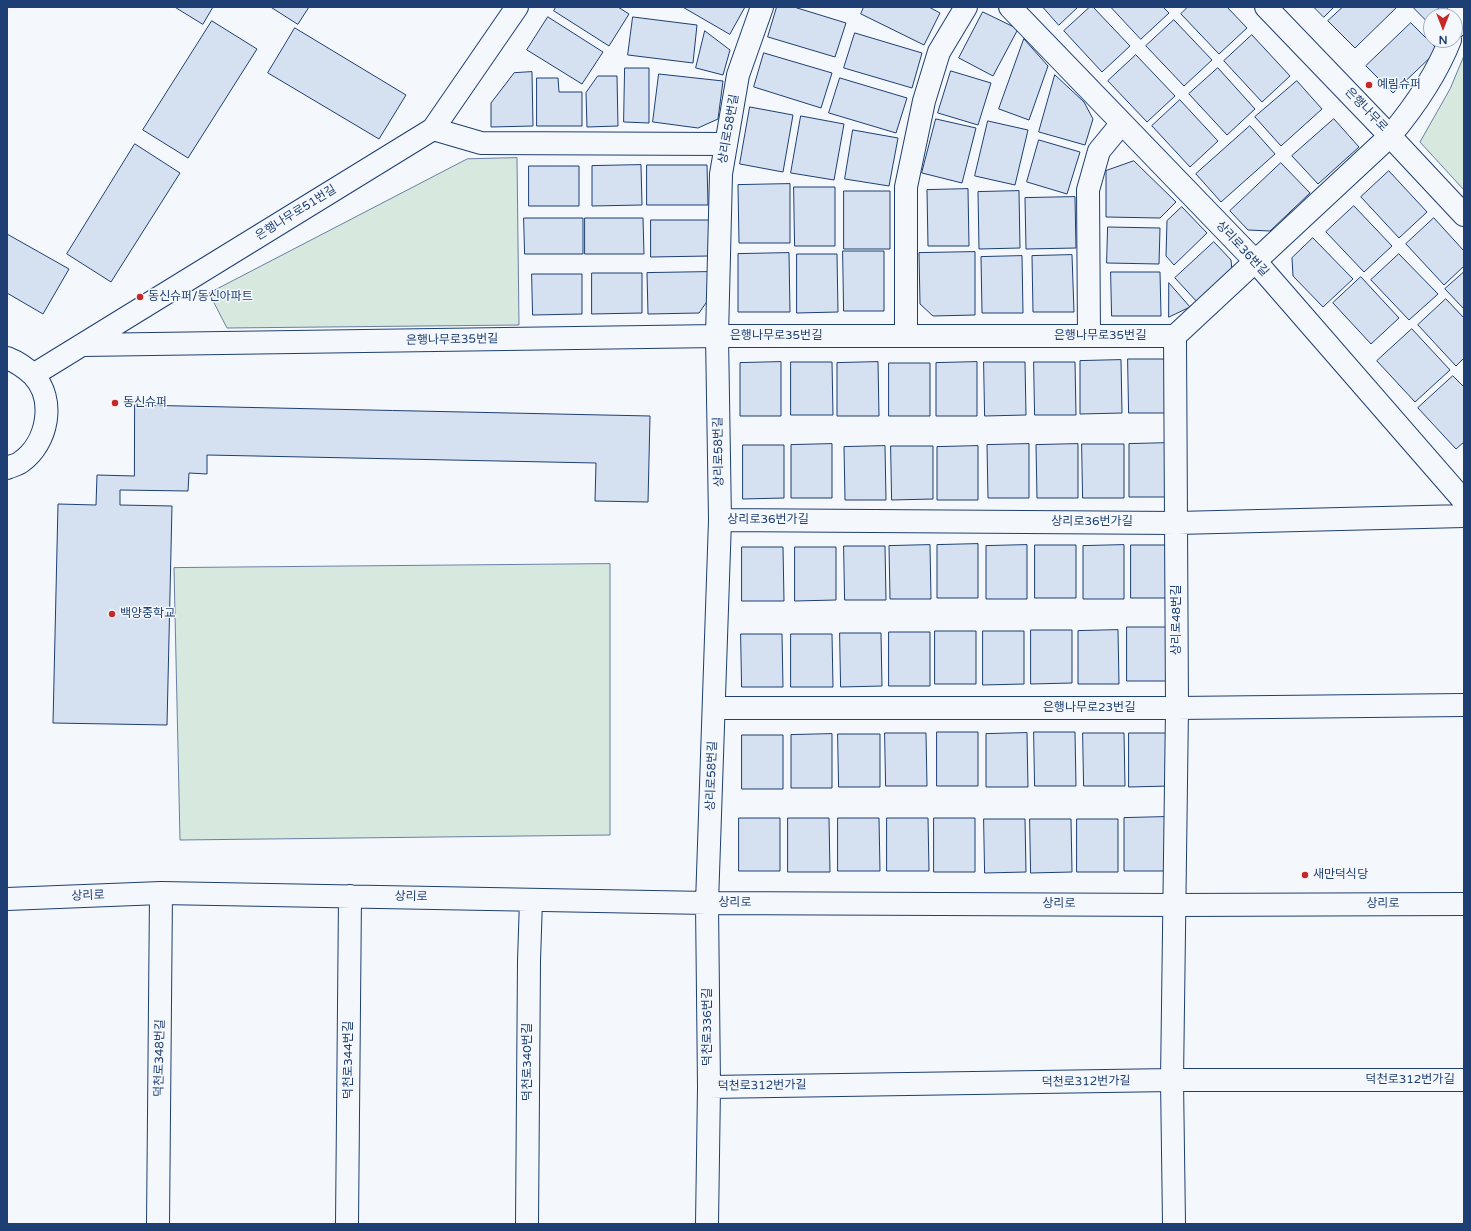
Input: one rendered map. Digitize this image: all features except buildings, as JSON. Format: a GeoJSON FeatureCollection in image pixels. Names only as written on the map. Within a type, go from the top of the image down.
{"type":"FeatureCollection","features":[{"type":"Feature","properties":{"kind":"street","name":"은행나무로51번길"},"geometry":{"type":"LineString","coordinates":[[33,375],[433,129],[517,7]]}},
{"type":"Feature","properties":{"kind":"street","name":"상리로58번길"},"geometry":{"type":"LineString","coordinates":[[707,903],[720,520],[718,336],[721,174],[738,75],[762,7]]}},
{"type":"Feature","properties":{"kind":"street"},"geometry":{"type":"LineString","coordinates":[[906,336],[906,187],[924,101],[939,52],[966,7]]}},
{"type":"Feature","properties":{"kind":"street","name":"상리로36번길"},"geometry":{"type":"LineString","coordinates":[[1010,7],[1256,262],[1464,501]]}},
{"type":"Feature","properties":{"kind":"street","name":"은행나무로"},"geometry":{"type":"LineString","coordinates":[[1266,7],[1464,215]]}},
{"type":"Feature","properties":{"kind":"street"},"geometry":{"type":"LineString","coordinates":[[1175,336],[1390,136],[1414,107],[1442,61],[1447,48]]}},
{"type":"Feature","properties":{"kind":"street"},"geometry":{"type":"LineString","coordinates":[[1089,336],[1088,190],[1099,151],[1122,123]]}},
{"type":"Feature","properties":{"kind":"street"},"geometry":{"type":"LineString","coordinates":[[433,129],[481,143],[726,144]]}},
{"type":"Feature","properties":{"kind":"street","name":"은행나무로35번길"},"geometry":{"type":"LineString","coordinates":[[82,345],[718,336],[1175,336]]}},
{"type":"Feature","properties":{"kind":"street","name":"상리로48번길"},"geometry":{"type":"LineString","coordinates":[[1174,1224],[1172,1080],[1178,708],[1175,336]]}},
{"type":"Feature","properties":{"kind":"street"},"geometry":{"type":"LineString","coordinates":[[7,358],[18,362],[33,375],[43,392],[47,412],[44,431],[35,448],[21,462],[7,468]]}},
{"type":"Feature","properties":{"kind":"street","name":"상리로36번가길"},"geometry":{"type":"LineString","coordinates":[[720,520],[1177,523],[1464,516]]}},
{"type":"Feature","properties":{"kind":"street","name":"은행나무로23번길"},"geometry":{"type":"LineString","coordinates":[[714,708],[1178,708],[1464,705]]}},
{"type":"Feature","properties":{"kind":"street","name":"상리로"},"geometry":{"type":"LineString","coordinates":[[7,899],[161,893],[707,903],[1174,905],[1464,904]]}},
{"type":"Feature","properties":{"kind":"street","name":"덕천로348번길"},"geometry":{"type":"LineString","coordinates":[[158,1224],[161,893]]}},
{"type":"Feature","properties":{"kind":"street","name":"덕천로344번길"},"geometry":{"type":"LineString","coordinates":[[348,1224],[350,896]]}},
{"type":"Feature","properties":{"kind":"street","name":"덕천로340번길"},"geometry":{"type":"LineString","coordinates":[[527,1224],[529,961],[531,900]]}},
{"type":"Feature","properties":{"kind":"street","name":"덕천로336번길"},"geometry":{"type":"LineString","coordinates":[[707,903],[709,1086],[707,1224]]}},
{"type":"Feature","properties":{"kind":"street","name":"덕천로312번가길"},"geometry":{"type":"LineString","coordinates":[[709,1086],[1172,1080],[1464,1080]]}},
{"type":"Feature","properties":{"kind":"shaded area"},"geometry":{"type":"Polygon","coordinates":[[[1464,56],[1464,190],[1420,142],[1450,89],[1464,56]]]}},
{"type":"Feature","properties":{"kind":"shaded area"},"geometry":{"type":"Polygon","coordinates":[[[517,158],[519,325],[227,328],[209,293],[467,159],[517,158]]]}},
{"type":"Feature","properties":{"kind":"shaded area"},"geometry":{"type":"Polygon","coordinates":[[[610,564],[610,835],[180,840],[174,568],[610,564]]]}},
{"type":"Feature","properties":{"kind":"place","name":"예림슈퍼"},"geometry":{"type":"Point","coordinates":[1369,85]}},
{"type":"Feature","properties":{"kind":"place","name":"동신슈퍼/동신아파트"},"geometry":{"type":"Point","coordinates":[140,297]}},
{"type":"Feature","properties":{"kind":"place","name":"동신슈퍼"},"geometry":{"type":"Point","coordinates":[115,403]}},
{"type":"Feature","properties":{"kind":"place","name":"백양중학교"},"geometry":{"type":"Point","coordinates":[112,614]}},
{"type":"Feature","properties":{"kind":"place","name":"새만덕식당"},"geometry":{"type":"Point","coordinates":[1305,875]}}]}
